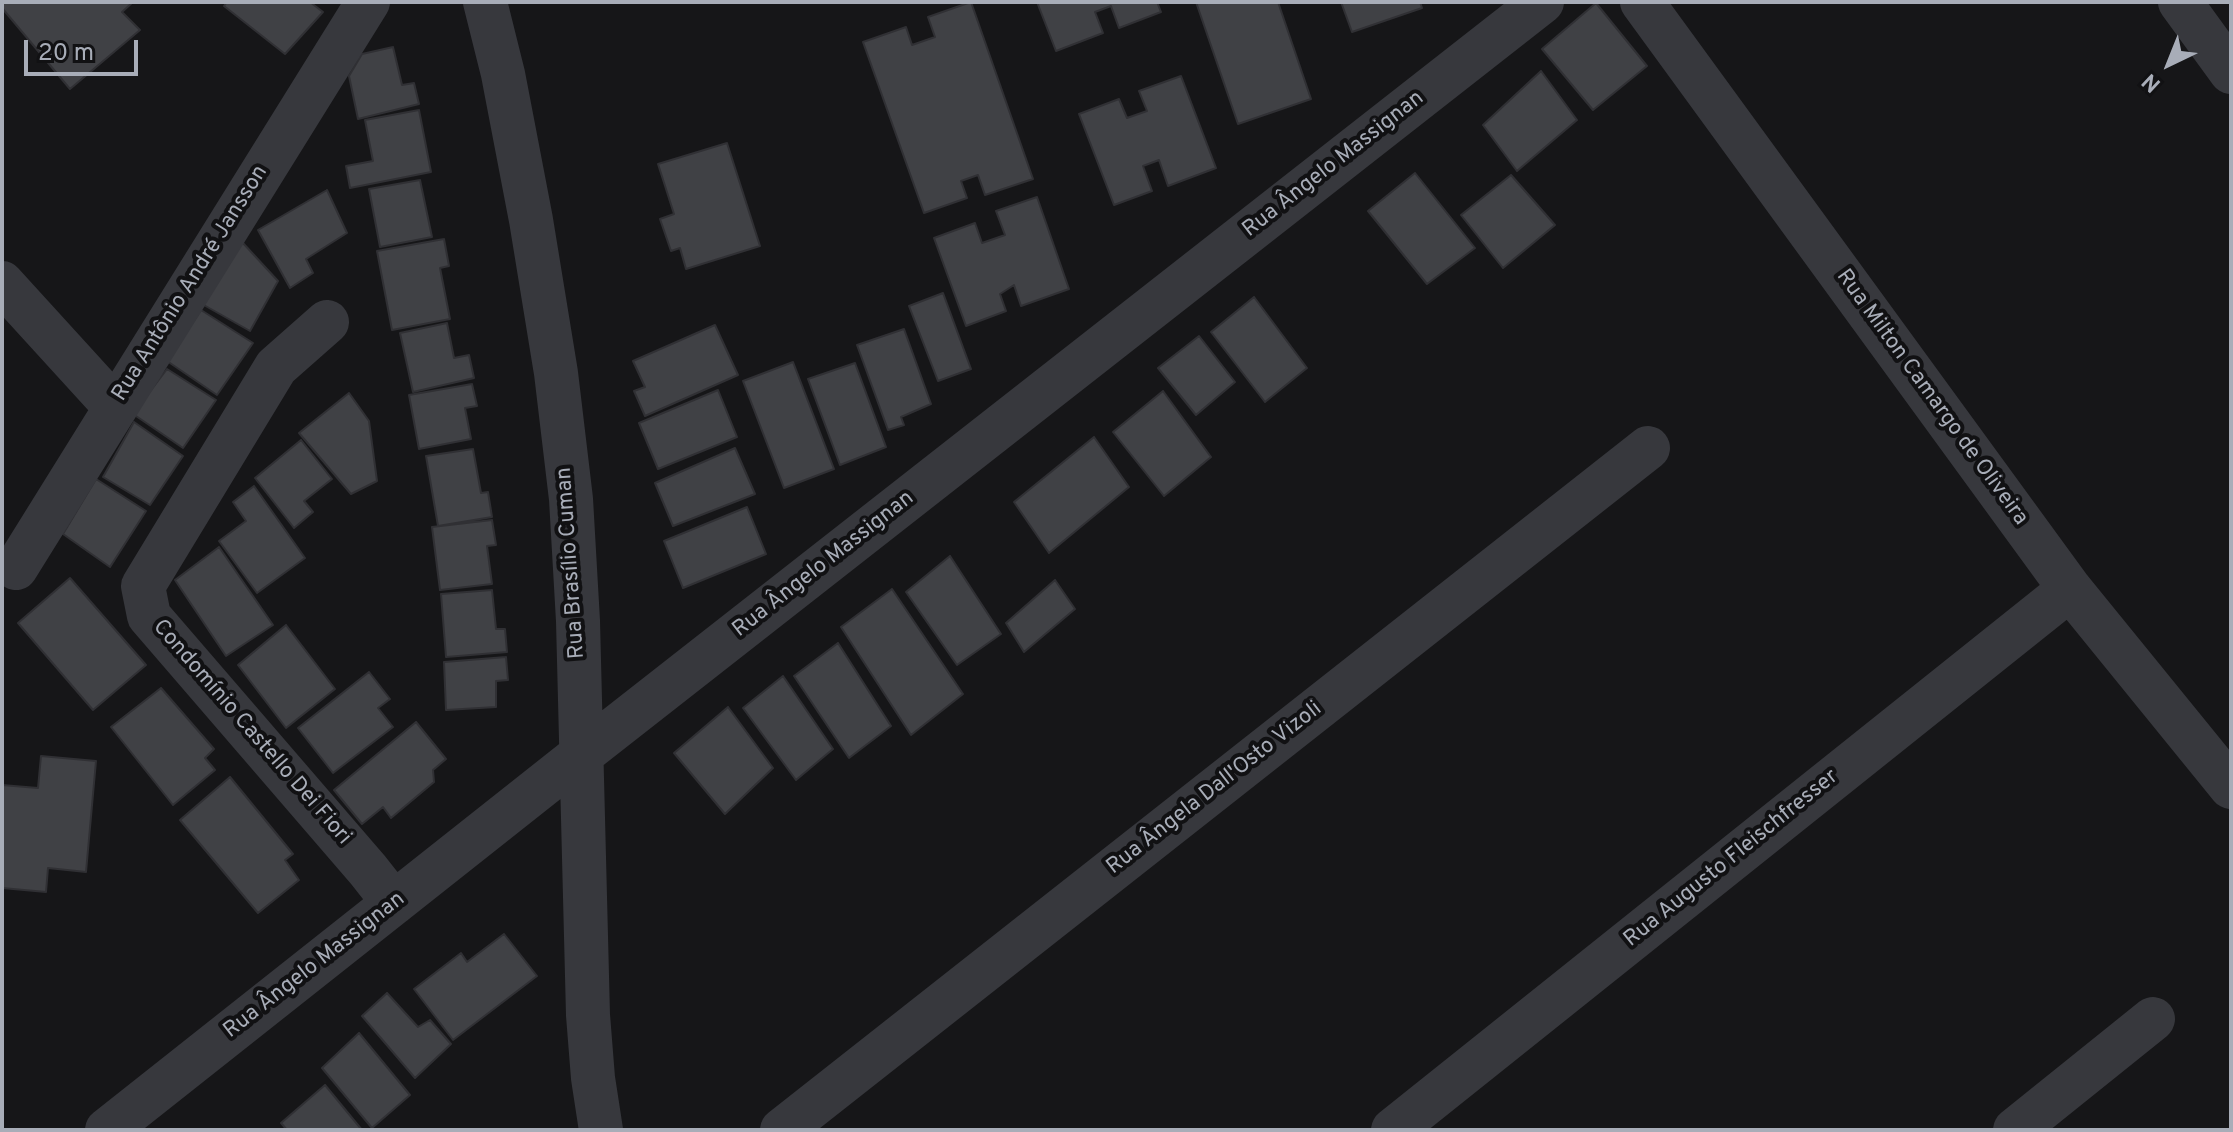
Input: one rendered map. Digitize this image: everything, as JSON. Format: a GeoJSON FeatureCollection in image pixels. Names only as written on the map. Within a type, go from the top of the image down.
{"type":"FeatureCollection","features":[{"type":"Feature","properties":{"kind":"street","name":"Rua Brasílio Cuman"},"geometry":{"type":"LineString","coordinates":[[485,2],[503,74],[531,220],[556,373],[571,499],[582,754],[588,1015],[601,1130]]}},
{"type":"Feature","properties":{"kind":"street","name":"Rua Ângelo Massignan"},"geometry":{"type":"LineString","coordinates":[[107,1130],[1542,2]]}},
{"type":"Feature","properties":{"kind":"street","name":"Rua Milton Camargo de Oliveira"},"geometry":{"type":"LineString","coordinates":[[1642,2],[2070,589],[2231,787]]}},
{"type":"Feature","properties":{"kind":"street"},"geometry":{"type":"LineString","coordinates":[[2188,4],[2231,72]]}},
{"type":"Feature","properties":{"kind":"street","name":"Rua Antônio André Jansson"},"geometry":{"type":"LineString","coordinates":[[16,568],[355,8]]}},
{"type":"Feature","properties":{"kind":"street"},"geometry":{"type":"LineString","coordinates":[[2,283],[115,407]]}},
{"type":"Feature","properties":{"kind":"street","name":"Condomínio Castello Dei Fiori"},"geometry":{"type":"LineString","coordinates":[[327,322],[276,367],[143,586],[149,616],[394,903]]}},
{"type":"Feature","properties":{"kind":"street","name":"Rua Ângela Dall'Osto Vizoli"},"geometry":{"type":"LineString","coordinates":[[782,1130],[1648,448]]}},
{"type":"Feature","properties":{"kind":"street","name":"Rua Augusto Fleischfresser"},"geometry":{"type":"LineString","coordinates":[[1393,1130],[2070,589]]}},
{"type":"Feature","properties":{"kind":"street"},"geometry":{"type":"LineString","coordinates":[[2015,1130],[2153,1019]]}},
{"type":"Feature","properties":{"kind":"building"},"geometry":{"type":"Polygon","coordinates":[[[2,2],[133,2],[122,12],[140,30],[70,89],[2,8],[2,2]]]}},
{"type":"Feature","properties":{"kind":"building"},"geometry":{"type":"Polygon","coordinates":[[[227,2],[310,2],[323,12],[285,54],[224,6],[227,2]]]}},
{"type":"Feature","properties":{"kind":"building"},"geometry":{"type":"Polygon","coordinates":[[[971,2],[1033,179],[985,195],[978,175],[961,181],[967,198],[924,213],[863,42],[906,27],[912,45],[935,37],[928,17],[971,2]]]}},
{"type":"Feature","properties":{"kind":"building"},"geometry":{"type":"Polygon","coordinates":[[[1037,2],[1157,2],[1161,12],[1119,28],[1111,6],[1095,12],[1103,33],[1056,51],[1037,2]]]}},
{"type":"Feature","properties":{"kind":"building"},"geometry":{"type":"Polygon","coordinates":[[[1196,2],[1278,2],[1311,99],[1238,124],[1196,2]]]}},
{"type":"Feature","properties":{"kind":"building"},"geometry":{"type":"Polygon","coordinates":[[[1341,2],[1420,2],[1422,8],[1352,32],[1341,2]]]}},
{"type":"Feature","properties":{"kind":"building"},"geometry":{"type":"Polygon","coordinates":[[[1596,3],[1647,66],[1593,110],[1542,49],[1596,3]]]}},
{"type":"Feature","properties":{"kind":"building"},"geometry":{"type":"Polygon","coordinates":[[[393,47],[402,85],[414,83],[419,104],[358,119],[349,76],[362,54],[393,47]]]}},
{"type":"Feature","properties":{"kind":"building"},"geometry":{"type":"Polygon","coordinates":[[[1541,71],[1577,120],[1517,171],[1483,125],[1541,71]]]}},
{"type":"Feature","properties":{"kind":"building"},"geometry":{"type":"Polygon","coordinates":[[[1181,76],[1216,168],[1168,186],[1159,160],[1143,166],[1152,191],[1114,205],[1079,114],[1119,99],[1127,118],[1147,111],[1139,91],[1181,76]]]}},
{"type":"Feature","properties":{"kind":"building"},"geometry":{"type":"Polygon","coordinates":[[[419,110],[431,172],[350,188],[346,166],[373,161],[365,120],[419,110]]]}},
{"type":"Feature","properties":{"kind":"building"},"geometry":{"type":"Polygon","coordinates":[[[727,143],[760,246],[686,269],[680,248],[671,251],[660,219],[674,214],[658,164],[727,143]]]}},
{"type":"Feature","properties":{"kind":"building"},"geometry":{"type":"Polygon","coordinates":[[[1415,173],[1475,248],[1427,284],[1368,211],[1415,173]]]}},
{"type":"Feature","properties":{"kind":"building"},"geometry":{"type":"Polygon","coordinates":[[[1511,175],[1555,225],[1503,268],[1461,215],[1511,175]]]}},
{"type":"Feature","properties":{"kind":"building"},"geometry":{"type":"Polygon","coordinates":[[[420,180],[432,237],[380,247],[369,189],[420,180]]]}},
{"type":"Feature","properties":{"kind":"building"},"geometry":{"type":"Polygon","coordinates":[[[327,190],[347,233],[306,259],[313,273],[290,288],[258,230],[327,190]]]}},
{"type":"Feature","properties":{"kind":"building"},"geometry":{"type":"Polygon","coordinates":[[[1037,197],[1069,289],[1021,306],[1014,285],[1000,294],[1006,311],[966,326],[934,238],[975,223],[982,243],[1005,235],[996,211],[1037,197]]]}},
{"type":"Feature","properties":{"kind":"building"},"geometry":{"type":"Polygon","coordinates":[[[444,239],[449,266],[440,268],[450,319],[392,330],[377,251],[444,239]]]}},
{"type":"Feature","properties":{"kind":"building"},"geometry":{"type":"Polygon","coordinates":[[[242,242],[278,281],[250,331],[202,304],[242,242]]]}},
{"type":"Feature","properties":{"kind":"building"},"geometry":{"type":"Polygon","coordinates":[[[943,293],[971,369],[938,381],[909,306],[943,293]]]}},
{"type":"Feature","properties":{"kind":"building"},"geometry":{"type":"Polygon","coordinates":[[[1254,297],[1307,368],[1265,402],[1211,332],[1254,297]]]}},
{"type":"Feature","properties":{"kind":"building"},"geometry":{"type":"Polygon","coordinates":[[[201,310],[253,343],[217,395],[167,361],[201,310]]]}},
{"type":"Feature","properties":{"kind":"building"},"geometry":{"type":"Polygon","coordinates":[[[447,323],[454,358],[469,355],[474,378],[413,392],[400,333],[447,323]]]}},
{"type":"Feature","properties":{"kind":"building"},"geometry":{"type":"Polygon","coordinates":[[[715,325],[738,375],[645,416],[634,391],[645,387],[633,361],[715,325]]]}},
{"type":"Feature","properties":{"kind":"building"},"geometry":{"type":"Polygon","coordinates":[[[904,329],[931,404],[901,417],[904,425],[888,430],[857,345],[904,329]]]}},
{"type":"Feature","properties":{"kind":"building"},"geometry":{"type":"Polygon","coordinates":[[[1199,336],[1235,382],[1196,415],[1158,368],[1199,336]]]}},
{"type":"Feature","properties":{"kind":"building"},"geometry":{"type":"Polygon","coordinates":[[[793,362],[834,469],[784,488],[743,381],[793,362]]]}},
{"type":"Feature","properties":{"kind":"building"},"geometry":{"type":"Polygon","coordinates":[[[855,363],[886,447],[840,465],[808,379],[855,363]]]}},
{"type":"Feature","properties":{"kind":"building"},"geometry":{"type":"Polygon","coordinates":[[[167,369],[216,400],[183,448],[133,414],[167,369]]]}},
{"type":"Feature","properties":{"kind":"building"},"geometry":{"type":"Polygon","coordinates":[[[472,384],[477,406],[465,408],[471,439],[419,449],[409,395],[472,384]]]}},
{"type":"Feature","properties":{"kind":"building"},"geometry":{"type":"Polygon","coordinates":[[[718,390],[737,437],[658,469],[639,423],[718,390]]]}},
{"type":"Feature","properties":{"kind":"building"},"geometry":{"type":"Polygon","coordinates":[[[1163,391],[1211,457],[1164,496],[1113,432],[1163,391]]]}},
{"type":"Feature","properties":{"kind":"building"},"geometry":{"type":"Polygon","coordinates":[[[349,393],[369,421],[377,481],[351,494],[299,433],[349,393]]]}},
{"type":"Feature","properties":{"kind":"building"},"geometry":{"type":"Polygon","coordinates":[[[134,422],[183,456],[150,505],[103,477],[134,422]]]}},
{"type":"Feature","properties":{"kind":"building"},"geometry":{"type":"Polygon","coordinates":[[[1094,437],[1129,487],[1049,553],[1014,502],[1094,437]]]}},
{"type":"Feature","properties":{"kind":"building"},"geometry":{"type":"Polygon","coordinates":[[[301,440],[332,479],[304,501],[313,512],[294,528],[255,478],[301,440]]]}},
{"type":"Feature","properties":{"kind":"building"},"geometry":{"type":"Polygon","coordinates":[[[735,448],[755,494],[673,526],[655,483],[735,448]]]}},
{"type":"Feature","properties":{"kind":"building"},"geometry":{"type":"Polygon","coordinates":[[[473,449],[481,493],[488,492],[492,517],[438,526],[426,456],[473,449]]]}},
{"type":"Feature","properties":{"kind":"building"},"geometry":{"type":"Polygon","coordinates":[[[96,479],[146,511],[110,567],[63,534],[96,479]]]}},
{"type":"Feature","properties":{"kind":"building"},"geometry":{"type":"Polygon","coordinates":[[[254,486],[305,558],[257,593],[219,541],[246,521],[233,502],[254,486]]]}},
{"type":"Feature","properties":{"kind":"building"},"geometry":{"type":"Polygon","coordinates":[[[747,507],[766,554],[683,588],[664,541],[747,507]]]}},
{"type":"Feature","properties":{"kind":"building"},"geometry":{"type":"Polygon","coordinates":[[[492,520],[496,545],[487,546],[492,584],[440,590],[432,527],[492,520]]]}},
{"type":"Feature","properties":{"kind":"building"},"geometry":{"type":"Polygon","coordinates":[[[219,547],[273,625],[226,656],[175,580],[219,547]]]}},
{"type":"Feature","properties":{"kind":"building"},"geometry":{"type":"Polygon","coordinates":[[[950,556],[1001,634],[957,665],[906,592],[950,556]]]}},
{"type":"Feature","properties":{"kind":"building"},"geometry":{"type":"Polygon","coordinates":[[[70,578],[146,665],[93,710],[18,623],[70,578]]]}},
{"type":"Feature","properties":{"kind":"building"},"geometry":{"type":"Polygon","coordinates":[[[1055,580],[1075,609],[1024,652],[1006,623],[1055,580]]]}},
{"type":"Feature","properties":{"kind":"building"},"geometry":{"type":"Polygon","coordinates":[[[892,589],[963,694],[911,735],[841,627],[892,589]]]}},
{"type":"Feature","properties":{"kind":"building"},"geometry":{"type":"Polygon","coordinates":[[[492,590],[496,629],[505,629],[507,652],[446,657],[441,594],[492,590]]]}},
{"type":"Feature","properties":{"kind":"building"},"geometry":{"type":"Polygon","coordinates":[[[286,625],[335,689],[286,728],[238,665],[286,625]]]}},
{"type":"Feature","properties":{"kind":"building"},"geometry":{"type":"Polygon","coordinates":[[[838,643],[891,726],[849,758],[794,676],[838,643]]]}},
{"type":"Feature","properties":{"kind":"building"},"geometry":{"type":"Polygon","coordinates":[[[506,657],[508,680],[496,681],[496,707],[446,710],[444,662],[506,657]]]}},
{"type":"Feature","properties":{"kind":"building"},"geometry":{"type":"Polygon","coordinates":[[[369,672],[390,699],[378,708],[393,727],[333,773],[298,728],[369,672]]]}},
{"type":"Feature","properties":{"kind":"building"},"geometry":{"type":"Polygon","coordinates":[[[783,676],[833,749],[796,780],[743,708],[783,676]]]}},
{"type":"Feature","properties":{"kind":"building"},"geometry":{"type":"Polygon","coordinates":[[[161,688],[214,749],[205,758],[215,770],[173,805],[111,727],[161,688]]]}},
{"type":"Feature","properties":{"kind":"building"},"geometry":{"type":"Polygon","coordinates":[[[728,707],[773,768],[725,814],[674,753],[728,707]]]}},
{"type":"Feature","properties":{"kind":"building"},"geometry":{"type":"Polygon","coordinates":[[[416,722],[446,759],[433,770],[434,782],[391,818],[383,807],[362,824],[334,790],[416,722]]]}},
{"type":"Feature","properties":{"kind":"building"},"geometry":{"type":"Polygon","coordinates":[[[41,756],[96,761],[86,872],[48,868],[46,892],[2,888],[2,785],[38,788],[41,756]]]}},
{"type":"Feature","properties":{"kind":"building"},"geometry":{"type":"Polygon","coordinates":[[[230,777],[293,854],[285,860],[299,880],[258,913],[180,820],[230,777]]]}},
{"type":"Feature","properties":{"kind":"building"},"geometry":{"type":"Polygon","coordinates":[[[504,934],[537,976],[453,1040],[414,989],[461,953],[467,962],[504,934]]]}},
{"type":"Feature","properties":{"kind":"building"},"geometry":{"type":"Polygon","coordinates":[[[387,993],[418,1027],[430,1020],[451,1044],[415,1078],[362,1016],[387,993]]]}},
{"type":"Feature","properties":{"kind":"building"},"geometry":{"type":"Polygon","coordinates":[[[359,1033],[410,1095],[372,1128],[322,1068],[359,1033]]]}},
{"type":"Feature","properties":{"kind":"building"},"geometry":{"type":"Polygon","coordinates":[[[325,1085],[362,1130],[287,1130],[281,1123],[325,1085]]]}}]}
